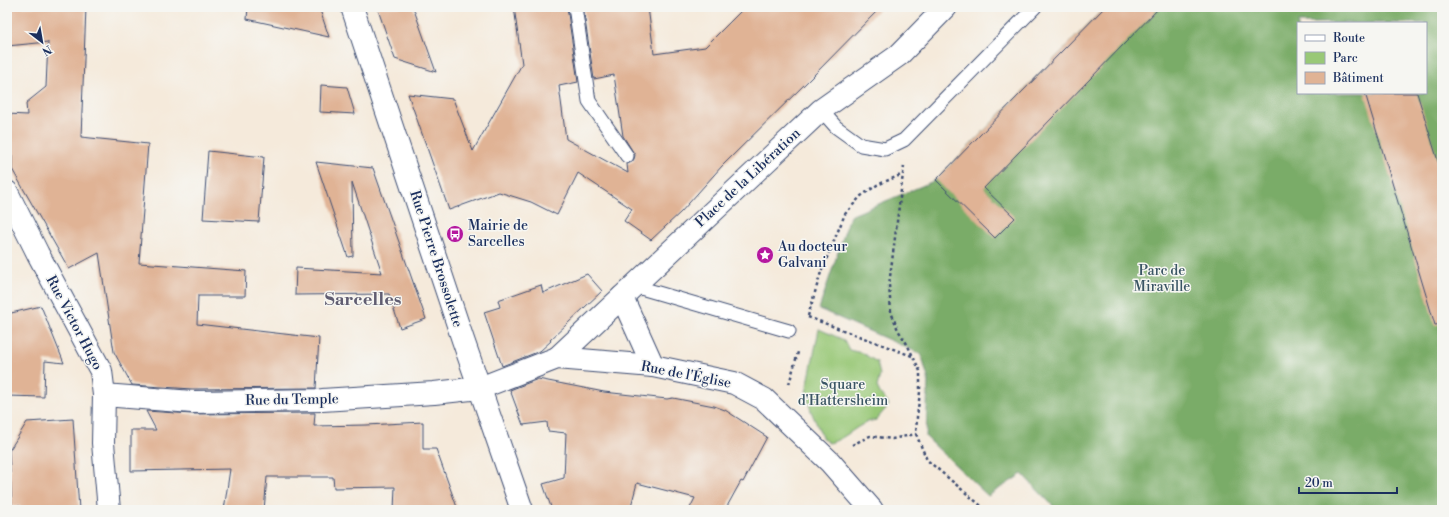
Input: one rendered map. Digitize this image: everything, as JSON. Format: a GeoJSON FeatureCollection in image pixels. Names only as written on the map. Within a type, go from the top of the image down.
{"type":"FeatureCollection","features":[{"type":"Feature","properties":{"kind":"street","name":"Rue Pierre Brossolette"},"geometry":{"type":"LineString","coordinates":[[352,7],[522,510]]}},
{"type":"Feature","properties":{"kind":"street","name":"Place de la Libération"},"geometry":{"type":"LineString","coordinates":[[557,358],[821,110],[899,55],[946,7]]}},
{"type":"Feature","properties":{"kind":"street","name":"Rue Victor Hugo"},"geometry":{"type":"LineString","coordinates":[[7,192],[38,254],[101,371],[104,395],[103,443],[108,510]]}},
{"type":"Feature","properties":{"kind":"street"},"geometry":{"type":"LineString","coordinates":[[628,291],[653,366]]}},
{"type":"Feature","properties":{"kind":"street","name":"Rue de l'Église"},"geometry":{"type":"LineString","coordinates":[[480,388],[557,358],[653,366],[734,383],[764,399],[830,462],[872,510]]}},
{"type":"Feature","properties":{"kind":"street","name":"Rue du Temple"},"geometry":{"type":"LineString","coordinates":[[104,395],[192,402],[322,400],[434,393],[480,388]]}},
{"type":"Feature","properties":{"kind":"lane"},"geometry":{"type":"LineString","coordinates":[[575,7],[588,101],[627,156]]}},
{"type":"Feature","properties":{"kind":"lane"},"geometry":{"type":"LineString","coordinates":[[821,110],[836,127],[860,144],[885,149],[904,140],[1035,7]]}},
{"type":"Feature","properties":{"kind":"lane"},"geometry":{"type":"LineString","coordinates":[[628,291],[789,331]]}},
{"type":"Feature","properties":{"kind":"path"},"geometry":{"type":"LineString","coordinates":[[904,140],[903,173],[889,285],[892,312],[898,330],[907,344],[920,372],[920,392],[916,434],[927,460],[986,510]]}},
{"type":"Feature","properties":{"kind":"path"},"geometry":{"type":"LineString","coordinates":[[806,323],[821,272],[845,214],[861,196],[877,185],[903,173]]}},
{"type":"Feature","properties":{"kind":"path"},"geometry":{"type":"LineString","coordinates":[[808,317],[913,356]]}},
{"type":"Feature","properties":{"kind":"path"},"geometry":{"type":"LineString","coordinates":[[780,414],[799,349]]}},
{"type":"Feature","properties":{"kind":"path"},"geometry":{"type":"LineString","coordinates":[[830,462],[850,446],[870,436],[892,439],[916,434]]}},
{"type":"Feature","properties":{"kind":"green space","name":"Parc de Miraville"},"geometry":{"type":"Polygon","coordinates":[[[1105,7],[1442,7],[1442,510],[1057,510],[1022,474],[988,496],[926,437],[928,378],[921,354],[819,309],[850,216],[936,180],[1105,7]]]}},
{"type":"Feature","properties":{"kind":"green space","name":"Square d'Hattersheim"},"geometry":{"type":"Polygon","coordinates":[[[819,329],[844,340],[849,350],[862,353],[877,362],[880,375],[877,387],[889,405],[876,420],[870,421],[841,438],[829,443],[823,439],[811,411],[806,393],[819,329]]]}},
{"type":"Feature","properties":{"kind":"building"},"geometry":{"type":"Polygon","coordinates":[[[7,7],[86,7],[81,137],[148,144],[139,263],[246,271],[245,296],[198,296],[197,324],[319,338],[316,388],[192,389],[132,385],[114,352],[99,253],[69,269],[12,169],[12,155],[7,159],[7,114],[27,115],[26,103],[46,87],[48,42],[7,46],[7,7]]]}},
{"type":"Feature","properties":{"kind":"building"},"geometry":{"type":"Polygon","coordinates":[[[248,7],[319,7],[329,37],[247,19],[248,7]]]}},
{"type":"Feature","properties":{"kind":"building"},"geometry":{"type":"Polygon","coordinates":[[[377,7],[413,7],[436,72],[395,59],[377,7]]]}},
{"type":"Feature","properties":{"kind":"building"},"geometry":{"type":"Polygon","coordinates":[[[514,7],[567,7],[578,82],[559,86],[566,139],[628,173],[627,164],[632,162],[635,155],[623,136],[614,75],[594,79],[583,7],[648,7],[654,54],[705,47],[745,7],[881,7],[722,166],[681,212],[651,240],[624,221],[632,209],[578,173],[557,215],[531,202],[499,192],[449,210],[408,94],[453,99],[473,151],[522,64],[514,7]]]}},
{"type":"Feature","properties":{"kind":"building"},"geometry":{"type":"Polygon","coordinates":[[[1105,7],[1160,7],[984,188],[1015,218],[995,238],[936,180],[1105,7]]]}},
{"type":"Feature","properties":{"kind":"building"},"geometry":{"type":"Polygon","coordinates":[[[321,85],[347,87],[355,114],[320,112],[321,85]]]}},
{"type":"Feature","properties":{"kind":"building"},"geometry":{"type":"Polygon","coordinates":[[[1365,94],[1417,94],[1442,174],[1442,324],[1435,325],[1365,94]]]}},
{"type":"Feature","properties":{"kind":"building"},"geometry":{"type":"Polygon","coordinates":[[[208,151],[264,157],[259,222],[203,219],[208,151]]]}},
{"type":"Feature","properties":{"kind":"building"},"geometry":{"type":"Polygon","coordinates":[[[316,162],[373,168],[426,319],[400,328],[389,294],[295,295],[296,268],[382,273],[352,182],[353,256],[348,257],[316,162]]]}},
{"type":"Feature","properties":{"kind":"building"},"geometry":{"type":"Polygon","coordinates":[[[587,274],[602,291],[540,351],[502,366],[484,312],[500,307],[498,300],[541,285],[543,293],[587,274]]]}},
{"type":"Feature","properties":{"kind":"building"},"geometry":{"type":"Polygon","coordinates":[[[41,306],[64,363],[45,361],[44,397],[7,396],[7,314],[41,306]]]}},
{"type":"Feature","properties":{"kind":"building"},"geometry":{"type":"Polygon","coordinates":[[[538,379],[604,392],[667,399],[673,398],[714,406],[725,410],[767,437],[743,482],[741,481],[725,510],[689,510],[695,498],[637,483],[630,510],[552,510],[543,484],[564,478],[566,433],[548,431],[547,422],[523,425],[510,390],[538,379]]]}},
{"type":"Feature","properties":{"kind":"building"},"geometry":{"type":"Polygon","coordinates":[[[146,411],[192,414],[315,413],[314,426],[423,422],[423,449],[436,449],[458,510],[394,510],[395,487],[334,488],[333,477],[267,477],[264,510],[224,510],[230,469],[131,471],[131,430],[156,430],[146,411]]]}},
{"type":"Feature","properties":{"kind":"building"},"geometry":{"type":"Polygon","coordinates":[[[73,419],[79,510],[20,510],[20,506],[12,506],[9,451],[27,422],[73,419]]]}},
{"type":"Feature","properties":{"kind":"place","name":"Mairie de Sarcelles"},"geometry":{"type":"Point","coordinates":[455,234]}},
{"type":"Feature","properties":{"kind":"place","name":"Au docteur Galvani"},"geometry":{"type":"Point","coordinates":[765,255]}},
{"type":"Feature","properties":{"kind":"district","name":"Sarcelles"},"geometry":{"type":"Point","coordinates":[363,299]}}]}
